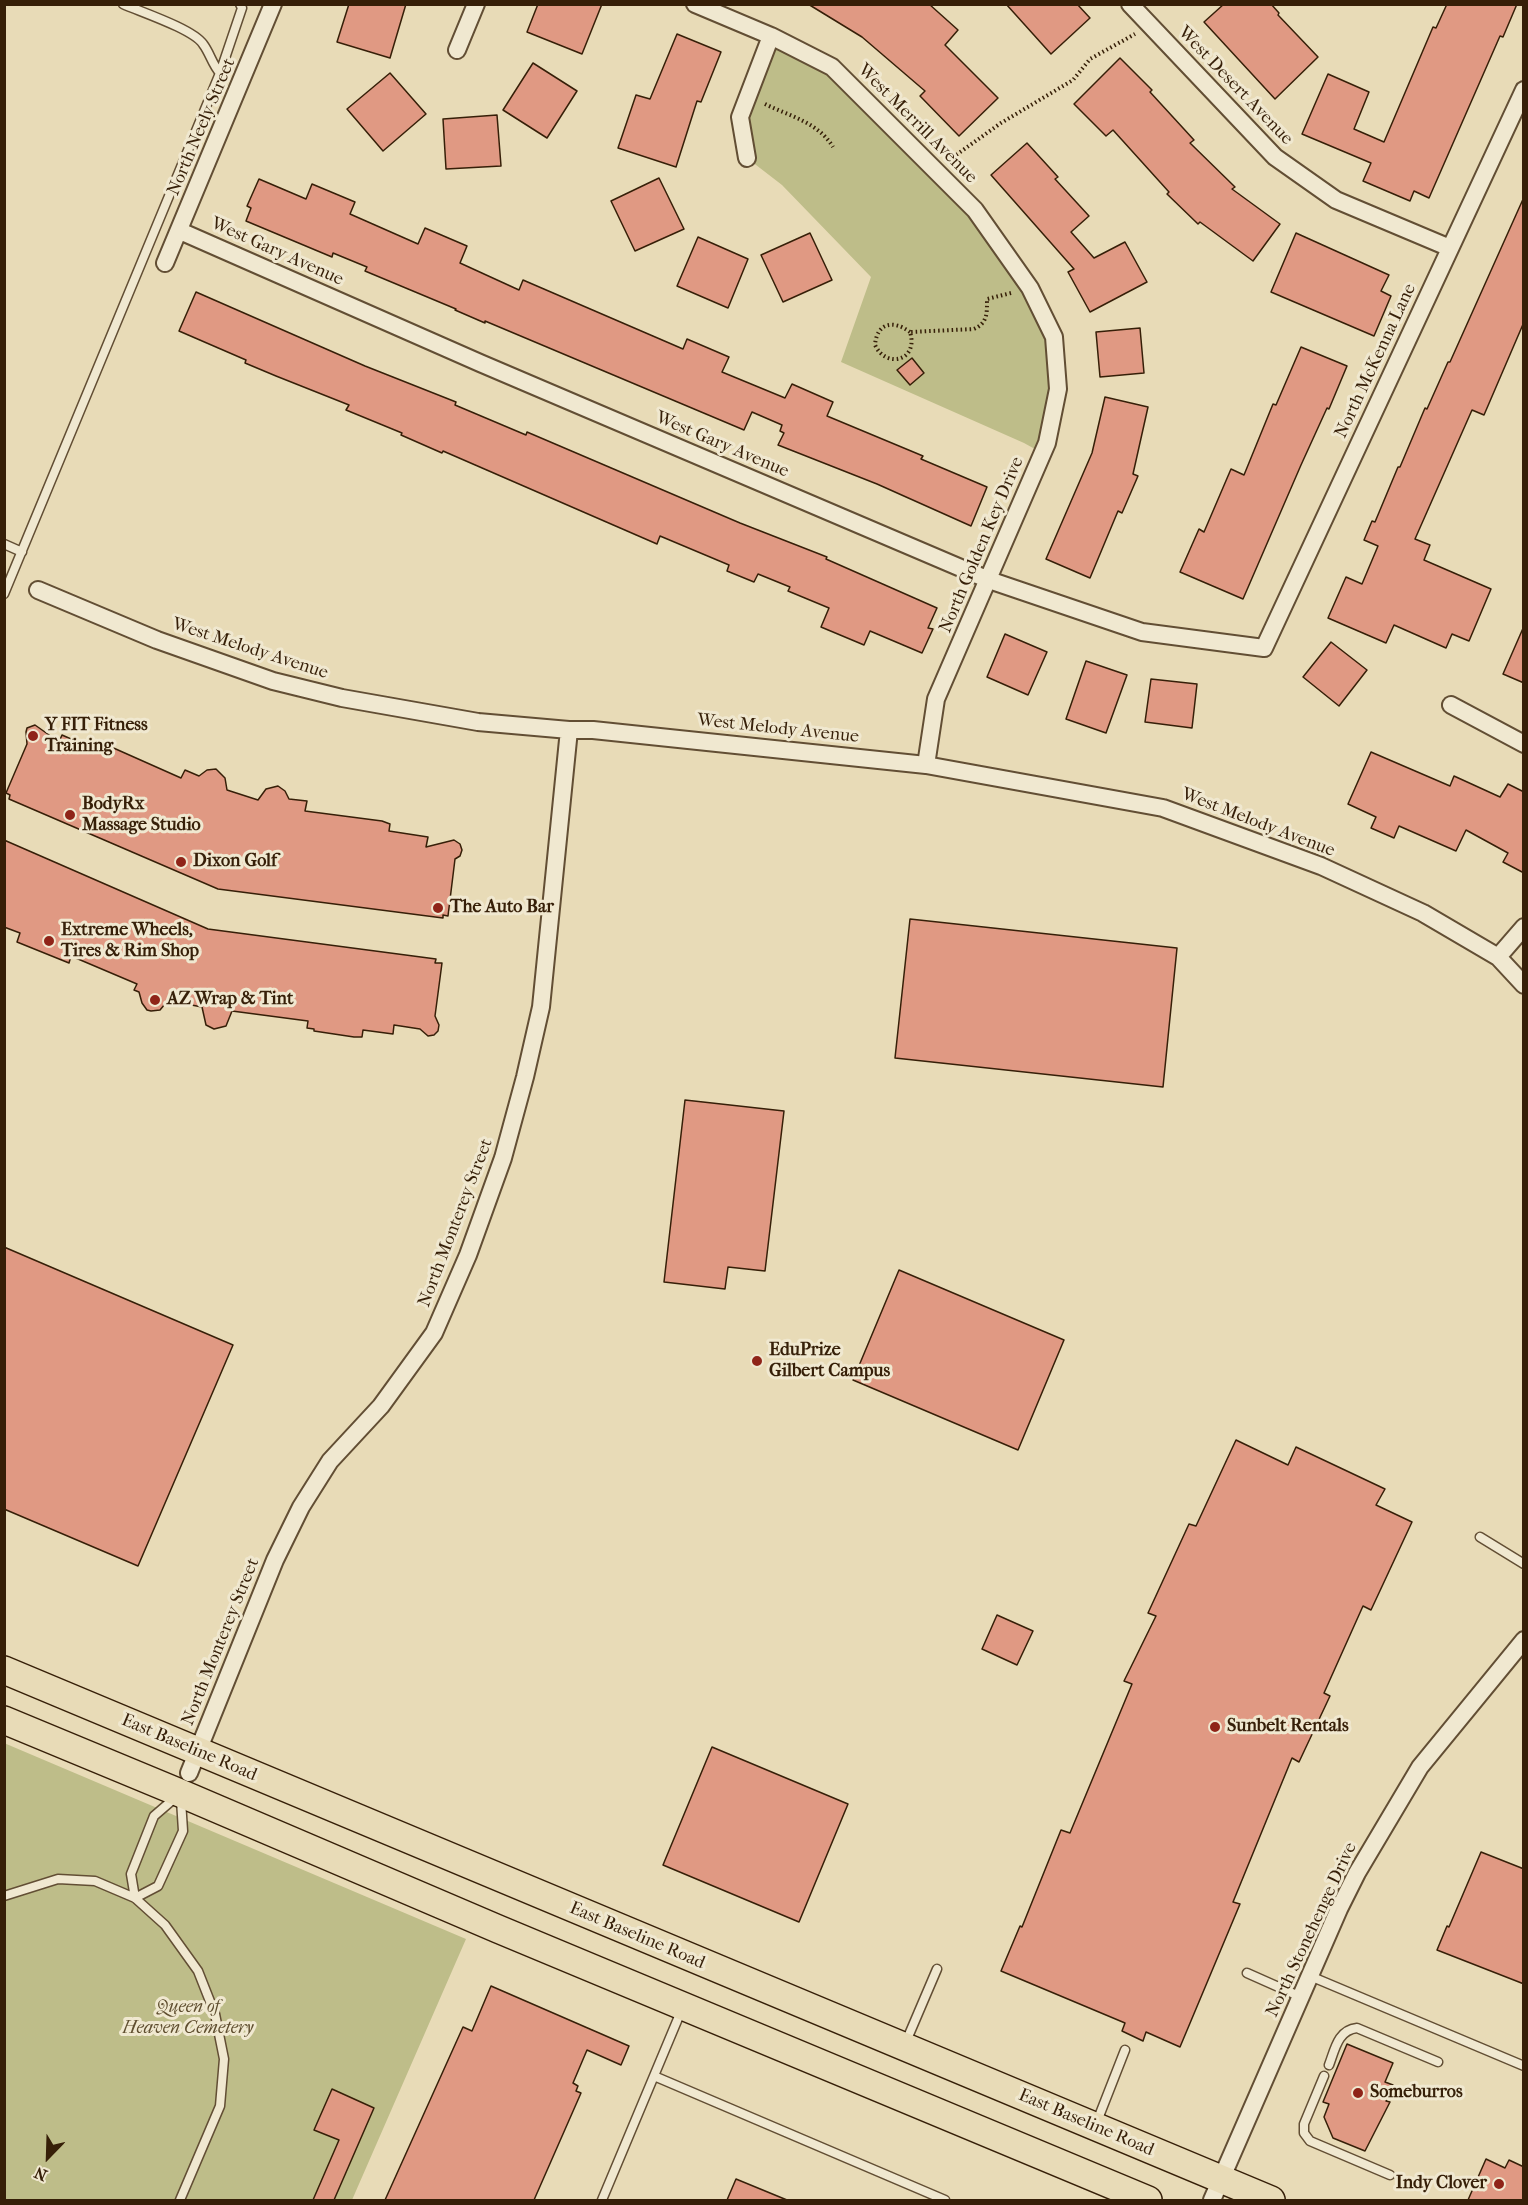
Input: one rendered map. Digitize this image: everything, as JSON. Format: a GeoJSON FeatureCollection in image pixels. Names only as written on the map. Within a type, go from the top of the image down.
{"type":"FeatureCollection","features":[{"type":"Feature","properties":{"kind":"main road","name":"East Baseline Road"},"geometry":{"type":"LineString","coordinates":[[4,1670],[189,1772],[498,1929],[1148,2200]]}},
{"type":"Feature","properties":{"kind":"main road","name":"East Baseline Road"},"geometry":{"type":"LineString","coordinates":[[4,1720],[189,1772],[903,2047],[1095,2127],[1215,2193],[1271,2200]]}},
{"type":"Feature","properties":{"kind":"street","name":"North Neely Street"},"geometry":{"type":"LineString","coordinates":[[165,263],[273,4]]}},
{"type":"Feature","properties":{"kind":"street"},"geometry":{"type":"LineString","coordinates":[[457,50],[476,4]]}},
{"type":"Feature","properties":{"kind":"street","name":"West Merrill Avenue"},"geometry":{"type":"LineString","coordinates":[[695,4],[771,36],[832,67],[975,210],[1030,288],[1054,337]]}},
{"type":"Feature","properties":{"kind":"street","name":"West Desert Avenue"},"geometry":{"type":"LineString","coordinates":[[1141,12],[1275,157],[1336,200],[1450,248]]}},
{"type":"Feature","properties":{"kind":"street"},"geometry":{"type":"LineString","coordinates":[[747,158],[740,117],[771,36]]}},
{"type":"Feature","properties":{"kind":"street","name":"North McKenna Lane"},"geometry":{"type":"LineString","coordinates":[[1264,648],[1524,90]]}},
{"type":"Feature","properties":{"kind":"street","name":"West Gary Avenue"},"geometry":{"type":"LineString","coordinates":[[180,231],[480,363],[989,580],[1142,632],[1264,648]]}},
{"type":"Feature","properties":{"kind":"street","name":"North Golden Key Drive"},"geometry":{"type":"LineString","coordinates":[[926,765],[936,699],[1047,442],[1058,389],[1054,337]]}},
{"type":"Feature","properties":{"kind":"street","name":"West Melody Avenue"},"geometry":{"type":"LineString","coordinates":[[38,590],[157,640],[273,681],[342,698],[478,723],[569,730],[593,729],[926,765],[1163,808],[1321,866],[1423,913],[1498,957]]}},
{"type":"Feature","properties":{"kind":"street"},"geometry":{"type":"LineString","coordinates":[[1451,705],[1524,744]]}},
{"type":"Feature","properties":{"kind":"street","name":"North Monterey Street"},"geometry":{"type":"LineString","coordinates":[[189,1772],[275,1560],[301,1507],[330,1461],[381,1406],[434,1333],[468,1256],[503,1158],[541,1007],[569,730]]}},
{"type":"Feature","properties":{"kind":"street"},"geometry":{"type":"LineString","coordinates":[[1524,927],[1498,957],[1524,985]]}},
{"type":"Feature","properties":{"kind":"street","name":"North Stonehenge Drive"},"geometry":{"type":"LineString","coordinates":[[1215,2193],[1357,1873],[1420,1767],[1524,1640]]}},
{"type":"Feature","properties":{"kind":"lane"},"geometry":{"type":"LineString","coordinates":[[123,4],[192,34],[203,43],[213,64],[220,72]]}},
{"type":"Feature","properties":{"kind":"lane"},"geometry":{"type":"LineString","coordinates":[[4,594],[220,72],[242,8],[240,4]]}},
{"type":"Feature","properties":{"kind":"lane"},"geometry":{"type":"LineString","coordinates":[[4,544],[22,552]]}},
{"type":"Feature","properties":{"kind":"lane"},"geometry":{"type":"LineString","coordinates":[[1480,1537],[1524,1564]]}},
{"type":"Feature","properties":{"kind":"lane"},"geometry":{"type":"LineString","coordinates":[[135,1898],[131,1874],[154,1816],[189,1772]]}},
{"type":"Feature","properties":{"kind":"lane"},"geometry":{"type":"LineString","coordinates":[[135,1898],[158,1886],[183,1831],[189,1772]]}},
{"type":"Feature","properties":{"kind":"lane"},"geometry":{"type":"LineString","coordinates":[[4,1896],[58,1879],[95,1881],[135,1898],[165,1925],[198,1971],[215,2014],[224,2059],[220,2106],[180,2200]]}},
{"type":"Feature","properties":{"kind":"lane"},"geometry":{"type":"LineString","coordinates":[[903,2047],[937,1969]]}},
{"type":"Feature","properties":{"kind":"lane"},"geometry":{"type":"LineString","coordinates":[[1247,1973],[1301,1997]]}},
{"type":"Feature","properties":{"kind":"lane"},"geometry":{"type":"LineString","coordinates":[[1310,1976],[1524,2066]]}},
{"type":"Feature","properties":{"kind":"lane"},"geometry":{"type":"LineString","coordinates":[[602,2200],[683,2006]]}},
{"type":"Feature","properties":{"kind":"lane"},"geometry":{"type":"LineString","coordinates":[[1329,2065],[1340,2036],[1350,2028],[1357,2028],[1438,2062]]}},
{"type":"Feature","properties":{"kind":"lane"},"geometry":{"type":"LineString","coordinates":[[1095,2127],[1125,2050]]}},
{"type":"Feature","properties":{"kind":"lane"},"geometry":{"type":"LineString","coordinates":[[654,2076],[945,2200]]}},
{"type":"Feature","properties":{"kind":"lane"},"geometry":{"type":"LineString","coordinates":[[1324,2076],[1304,2124],[1306,2138],[1390,2175]]}},
{"type":"Feature","properties":{"kind":"path"},"geometry":{"type":"LineString","coordinates":[[936,171],[1001,123],[1073,80],[1090,59],[1141,12]]}},
{"type":"Feature","properties":{"kind":"path"},"geometry":{"type":"LineString","coordinates":[[748,96],[805,121],[833,147]]}},
{"type":"Feature","properties":{"kind":"path"},"geometry":{"type":"LineString","coordinates":[[910,332],[912,345],[909,353],[901,359],[883,356],[875,345],[878,333],[884,327],[893,324],[902,326],[910,332],[980,327],[987,315],[987,299],[1030,288]]}},
{"type":"Feature","properties":{"kind":"green space"},"geometry":{"type":"Polygon","coordinates":[[[771,36],[832,67],[975,210],[1054,337],[1058,389],[1044,454],[841,362],[871,277],[782,185],[747,158],[740,117],[771,36]]]}},
{"type":"Feature","properties":{"kind":"green space","name":"Queen of Heaven Cemetery"},"geometry":{"type":"Polygon","coordinates":[[[4,1743],[466,1939],[352,2200],[5,2200],[4,1743]]]}},
{"type":"Feature","properties":{"kind":"building"},"geometry":{"type":"Polygon","coordinates":[[[349,4],[406,4],[390,58],[337,42],[349,4]]]}},
{"type":"Feature","properties":{"kind":"building"},"geometry":{"type":"Polygon","coordinates":[[[538,4],[602,4],[582,54],[527,32],[538,4]]]}},
{"type":"Feature","properties":{"kind":"building"},"geometry":{"type":"Polygon","coordinates":[[[808,4],[929,4],[958,30],[945,45],[998,98],[959,136],[920,96],[925,91],[862,37],[808,4]]]}},
{"type":"Feature","properties":{"kind":"building"},"geometry":{"type":"Polygon","coordinates":[[[1006,4],[1077,4],[1090,18],[1051,54],[1006,4]]]}},
{"type":"Feature","properties":{"kind":"building"},"geometry":{"type":"Polygon","coordinates":[[[1224,4],[1271,4],[1279,13],[1278,15],[1318,57],[1275,99],[1204,22],[1224,4]]]}},
{"type":"Feature","properties":{"kind":"building"},"geometry":{"type":"Polygon","coordinates":[[[1447,4],[1517,4],[1503,37],[1500,36],[1429,198],[1414,191],[1410,201],[1363,181],[1371,163],[1302,134],[1328,74],[1369,92],[1354,129],[1384,142],[1433,27],[1436,28],[1447,4]]]}},
{"type":"Feature","properties":{"kind":"building"},"geometry":{"type":"Polygon","coordinates":[[[677,34],[721,52],[701,102],[697,101],[676,167],[618,148],[636,95],[650,99],[677,34]]]}},
{"type":"Feature","properties":{"kind":"building"},"geometry":{"type":"Polygon","coordinates":[[[1120,58],[1152,90],[1150,92],[1194,140],[1190,143],[1235,187],[1232,189],[1280,224],[1253,261],[1200,222],[1198,224],[1167,194],[1169,192],[1113,130],[1106,136],[1074,104],[1120,58]]]}},
{"type":"Feature","properties":{"kind":"building"},"geometry":{"type":"Polygon","coordinates":[[[533,63],[577,91],[547,138],[503,110],[533,63]]]}},
{"type":"Feature","properties":{"kind":"building"},"geometry":{"type":"Polygon","coordinates":[[[390,73],[426,114],[383,151],[347,109],[390,73]]]}},
{"type":"Feature","properties":{"kind":"building"},"geometry":{"type":"Polygon","coordinates":[[[497,115],[501,166],[446,169],[443,119],[497,115]]]}},
{"type":"Feature","properties":{"kind":"building"},"geometry":{"type":"Polygon","coordinates":[[[1027,143],[1058,177],[1055,179],[1089,216],[1071,232],[1094,258],[1125,242],[1147,282],[1090,312],[1068,272],[1074,269],[991,175],[1027,143]]]}},
{"type":"Feature","properties":{"kind":"building"},"geometry":{"type":"Polygon","coordinates":[[[659,178],[684,229],[635,251],[611,201],[659,178]]]}},
{"type":"Feature","properties":{"kind":"building"},"geometry":{"type":"Polygon","coordinates":[[[259,179],[306,199],[312,184],[355,202],[350,214],[418,244],[425,228],[467,246],[460,263],[519,290],[523,280],[683,349],[687,339],[729,357],[722,372],[785,398],[792,384],[833,402],[827,416],[923,456],[921,459],[987,487],[971,526],[877,484],[778,445],[784,433],[780,431],[782,425],[752,412],[744,430],[485,321],[485,323],[365,271],[367,267],[333,253],[332,257],[246,221],[251,208],[247,206],[259,179]]]}},
{"type":"Feature","properties":{"kind":"building"},"geometry":{"type":"Polygon","coordinates":[[[1524,197],[1524,322],[1484,415],[1472,410],[1415,539],[1430,545],[1424,560],[1491,589],[1469,641],[1452,634],[1446,648],[1394,625],[1386,643],[1328,618],[1346,577],[1362,584],[1378,546],[1364,540],[1372,521],[1375,522],[1425,408],[1427,409],[1450,362],[1524,197]]]}},
{"type":"Feature","properties":{"kind":"building"},"geometry":{"type":"Polygon","coordinates":[[[810,233],[832,280],[783,302],[761,255],[810,233]]]}},
{"type":"Feature","properties":{"kind":"building"},"geometry":{"type":"Polygon","coordinates":[[[1296,233],[1389,275],[1381,291],[1391,296],[1374,336],[1271,292],[1296,233]]]}},
{"type":"Feature","properties":{"kind":"building"},"geometry":{"type":"Polygon","coordinates":[[[698,237],[748,259],[728,308],[677,286],[698,237]]]}},
{"type":"Feature","properties":{"kind":"building"},"geometry":{"type":"Polygon","coordinates":[[[196,292],[365,366],[456,402],[455,405],[526,435],[527,432],[740,523],[827,557],[826,559],[937,608],[928,628],[933,629],[922,653],[870,631],[864,645],[821,627],[829,608],[788,591],[790,587],[758,574],[754,582],[727,571],[729,565],[660,536],[657,544],[401,435],[402,433],[346,410],[349,405],[245,363],[246,360],[179,331],[196,292]]]}},
{"type":"Feature","properties":{"kind":"building"},"geometry":{"type":"Polygon","coordinates":[[[1140,328],[1144,373],[1100,377],[1096,332],[1140,328]]]}},
{"type":"Feature","properties":{"kind":"building"},"geometry":{"type":"Polygon","coordinates":[[[1301,347],[1347,366],[1243,599],[1180,572],[1199,529],[1204,532],[1231,469],[1244,475],[1273,404],[1276,405],[1301,347]]]}},
{"type":"Feature","properties":{"kind":"building"},"geometry":{"type":"Polygon","coordinates":[[[912,358],[924,373],[910,385],[897,370],[912,358]]]}},
{"type":"Feature","properties":{"kind":"building"},"geometry":{"type":"Polygon","coordinates":[[[1105,397],[1148,407],[1133,474],[1138,476],[1122,513],[1118,511],[1090,578],[1046,559],[1092,453],[1105,397]]]}},
{"type":"Feature","properties":{"kind":"building"},"geometry":{"type":"Polygon","coordinates":[[[1524,626],[1524,683],[1503,674],[1524,626]]]}},
{"type":"Feature","properties":{"kind":"building"},"geometry":{"type":"Polygon","coordinates":[[[1005,634],[1047,652],[1028,695],[987,677],[1005,634]]]}},
{"type":"Feature","properties":{"kind":"building"},"geometry":{"type":"Polygon","coordinates":[[[1331,642],[1367,670],[1339,706],[1303,677],[1331,642]]]}},
{"type":"Feature","properties":{"kind":"building"},"geometry":{"type":"Polygon","coordinates":[[[1086,661],[1127,675],[1106,733],[1066,719],[1086,661]]]}},
{"type":"Feature","properties":{"kind":"building"},"geometry":{"type":"Polygon","coordinates":[[[1151,679],[1197,684],[1192,728],[1145,722],[1151,679]]]}},
{"type":"Feature","properties":{"kind":"building"},"geometry":{"type":"Polygon","coordinates":[[[35,725],[59,742],[62,735],[96,750],[100,742],[181,778],[185,770],[199,776],[207,770],[216,769],[225,778],[227,790],[258,800],[266,789],[278,786],[285,791],[289,799],[307,801],[305,811],[382,821],[390,824],[389,831],[428,837],[426,847],[454,840],[460,844],[462,850],[460,856],[455,859],[448,916],[443,915],[443,918],[218,889],[9,799],[10,795],[6,793],[27,744],[27,728],[35,725]]]}},
{"type":"Feature","properties":{"kind":"building"},"geometry":{"type":"Polygon","coordinates":[[[1371,752],[1450,786],[1454,776],[1500,797],[1508,784],[1524,792],[1524,873],[1503,862],[1508,853],[1466,830],[1456,851],[1399,826],[1394,838],[1371,828],[1376,817],[1348,804],[1371,752]]]}},
{"type":"Feature","properties":{"kind":"building"},"geometry":{"type":"Polygon","coordinates":[[[4,840],[208,929],[436,959],[435,963],[442,963],[435,1016],[439,1025],[438,1031],[428,1036],[420,1029],[394,1025],[393,1034],[363,1030],[362,1037],[354,1037],[314,1031],[314,1029],[307,1028],[308,1021],[232,1011],[226,1026],[214,1029],[206,1025],[202,1007],[181,1003],[170,998],[160,1010],[147,1010],[139,992],[134,990],[137,984],[71,956],[69,963],[17,942],[20,933],[4,927],[4,840]]]}},
{"type":"Feature","properties":{"kind":"building"},"geometry":{"type":"Polygon","coordinates":[[[910,919],[1177,948],[1163,1087],[895,1058],[910,919]]]}},
{"type":"Feature","properties":{"kind":"building"},"geometry":{"type":"Polygon","coordinates":[[[685,1100],[784,1111],[765,1271],[728,1267],[725,1289],[664,1282],[685,1100]]]}},
{"type":"Feature","properties":{"kind":"building"},"geometry":{"type":"Polygon","coordinates":[[[4,1247],[233,1345],[138,1566],[4,1509],[4,1247]]]}},
{"type":"Feature","properties":{"kind":"building"},"geometry":{"type":"Polygon","coordinates":[[[899,1270],[1064,1340],[1018,1450],[853,1380],[899,1270]]]}},
{"type":"Feature","properties":{"kind":"building","name":"Sunbelt Rentals"},"geometry":{"type":"Polygon","coordinates":[[[1236,1440],[1288,1465],[1296,1447],[1385,1489],[1376,1505],[1412,1522],[1371,1610],[1363,1606],[1324,1693],[1330,1696],[1299,1762],[1292,1758],[1233,1902],[1240,1904],[1180,2047],[1146,2032],[1143,2041],[1122,2031],[1125,2023],[1001,1971],[1020,1926],[1022,1927],[1061,1830],[1070,1833],[1132,1684],[1124,1681],[1156,1616],[1148,1613],[1189,1524],[1196,1526],[1236,1440]]]}},
{"type":"Feature","properties":{"kind":"building"},"geometry":{"type":"Polygon","coordinates":[[[997,1615],[1033,1631],[1017,1665],[982,1649],[997,1615]]]}},
{"type":"Feature","properties":{"kind":"building"},"geometry":{"type":"Polygon","coordinates":[[[712,1747],[848,1804],[799,1922],[663,1865],[712,1747]]]}},
{"type":"Feature","properties":{"kind":"building"},"geometry":{"type":"Polygon","coordinates":[[[1481,1852],[1524,1869],[1524,1984],[1437,1950],[1481,1852]]]}},
{"type":"Feature","properties":{"kind":"building"},"geometry":{"type":"Polygon","coordinates":[[[491,1986],[629,2046],[621,2065],[587,2050],[573,2083],[578,2086],[576,2091],[581,2093],[534,2200],[385,2200],[463,2027],[472,2031],[491,1986]]]}},
{"type":"Feature","properties":{"kind":"building","name":"Someburros"},"geometry":{"type":"Polygon","coordinates":[[[1347,2044],[1393,2063],[1385,2082],[1393,2085],[1386,2101],[1390,2102],[1365,2151],[1333,2138],[1324,2117],[1329,2104],[1323,2102],[1347,2044]]]}},
{"type":"Feature","properties":{"kind":"building"},"geometry":{"type":"Polygon","coordinates":[[[332,2089],[374,2108],[334,2200],[313,2200],[339,2140],[314,2130],[332,2089]]]}},
{"type":"Feature","properties":{"kind":"building","name":"Indy Clover"},"geometry":{"type":"Polygon","coordinates":[[[1486,2159],[1505,2168],[1509,2160],[1524,2167],[1524,2200],[1468,2200],[1486,2159]]]}},
{"type":"Feature","properties":{"kind":"building"},"geometry":{"type":"Polygon","coordinates":[[[736,2179],[787,2200],[727,2200],[736,2179]]]}},
{"type":"Feature","properties":{"kind":"place","name":"Y FIT Fitness Training"},"geometry":{"type":"Point","coordinates":[33,736]}},
{"type":"Feature","properties":{"kind":"place","name":"BodyRx Massage Studio"},"geometry":{"type":"Point","coordinates":[70,815]}},
{"type":"Feature","properties":{"kind":"place","name":"Dixon Golf"},"geometry":{"type":"Point","coordinates":[181,862]}},
{"type":"Feature","properties":{"kind":"place","name":"The Auto Bar"},"geometry":{"type":"Point","coordinates":[438,908]}},
{"type":"Feature","properties":{"kind":"place","name":"Extreme Wheels, Tires & Rim Shop"},"geometry":{"type":"Point","coordinates":[49,941]}},
{"type":"Feature","properties":{"kind":"place","name":"AZ Wrap & Tint"},"geometry":{"type":"Point","coordinates":[155,1000]}},
{"type":"Feature","properties":{"kind":"place","name":"EduPrize Gilbert Campus"},"geometry":{"type":"Point","coordinates":[757,1361]}},
{"type":"Feature","properties":{"kind":"place","name":"Sunbelt Rentals"},"geometry":{"type":"Point","coordinates":[1215,1727]}},
{"type":"Feature","properties":{"kind":"place","name":"Someburros"},"geometry":{"type":"Point","coordinates":[1358,2093]}},
{"type":"Feature","properties":{"kind":"place","name":"Indy Clover"},"geometry":{"type":"Point","coordinates":[1499,2184]}}]}
